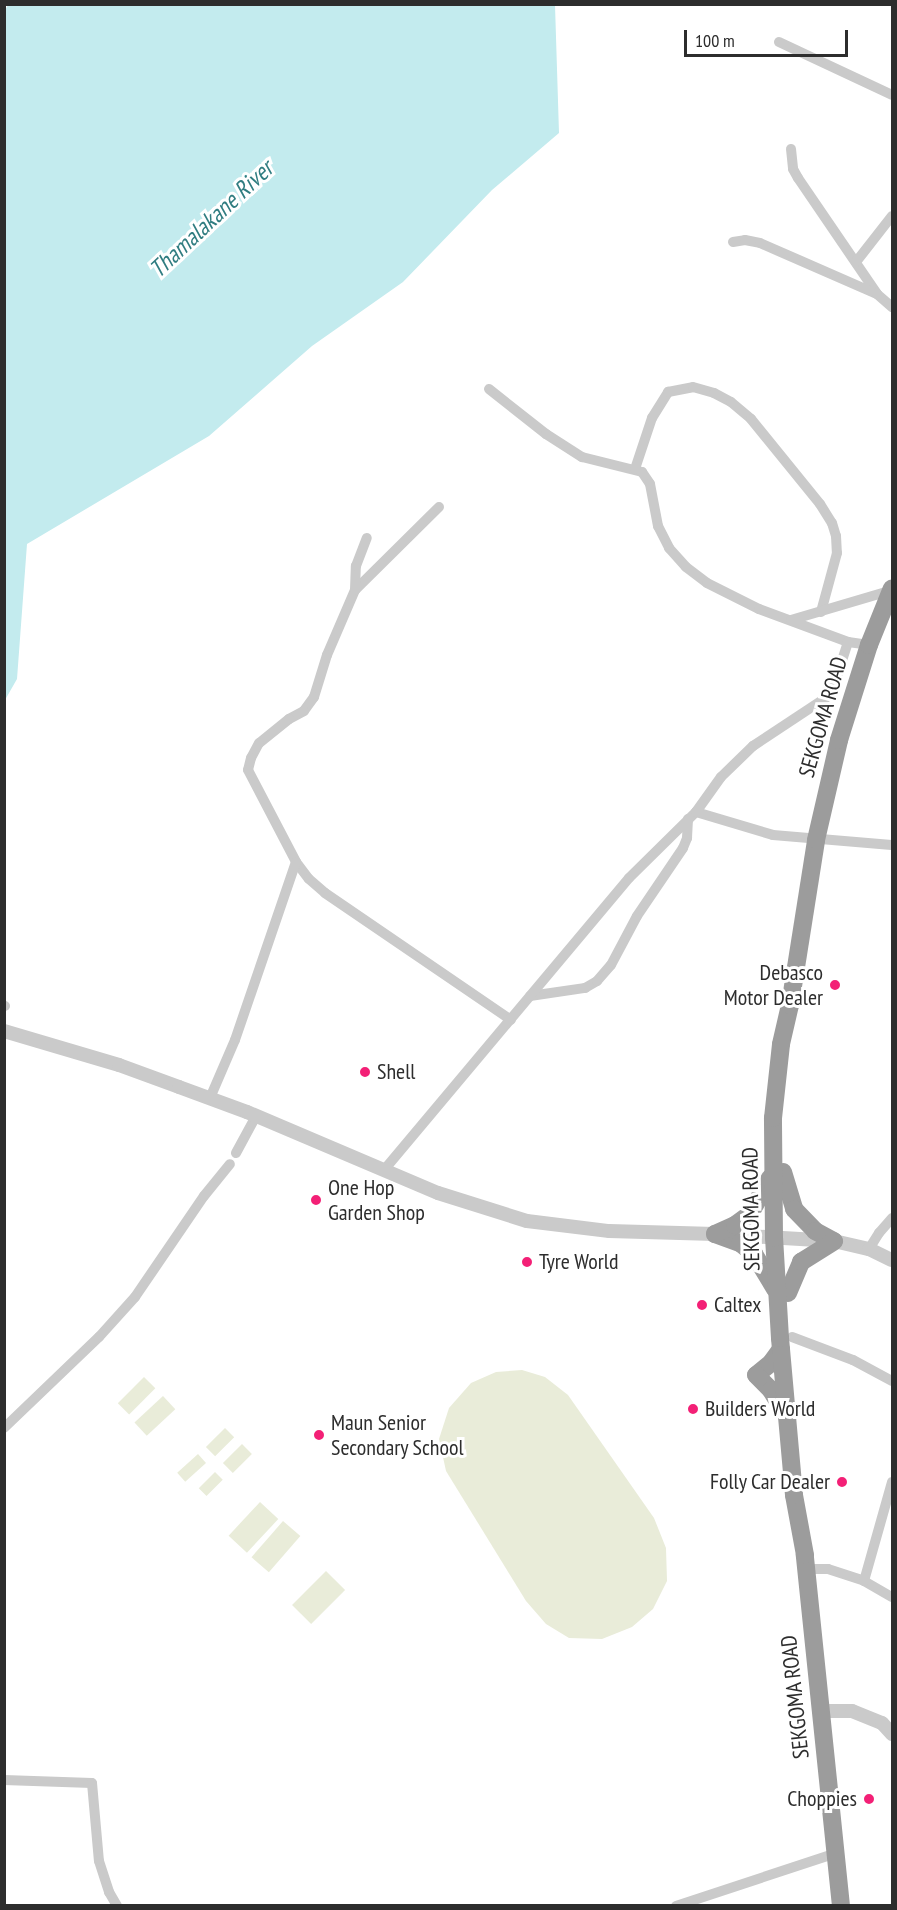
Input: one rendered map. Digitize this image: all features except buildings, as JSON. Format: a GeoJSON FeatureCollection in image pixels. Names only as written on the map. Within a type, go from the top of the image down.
{"type":"FeatureCollection","features":[{"type":"Feature","properties":{"kind":"highway","name":"SEKGOMA ROAD"},"geometry":{"type":"LineString","coordinates":[[805,1562],[805,1493],[787,1343],[773,1118],[780,1044],[790,1005],[816,840],[839,740],[869,645],[892,590]]}},
{"type":"Feature","properties":{"kind":"highway"},"geometry":{"type":"LineString","coordinates":[[715,1234],[735,1225],[750,1214],[778,1172]]}},
{"type":"Feature","properties":{"kind":"highway"},"geometry":{"type":"LineString","coordinates":[[715,1234],[740,1243],[754,1254],[783,1294],[801,1262],[834,1241],[815,1231],[794,1209],[778,1172]]}},
{"type":"Feature","properties":{"kind":"highway","name":"SEKGOMA ROAD"},"geometry":{"type":"LineString","coordinates":[[787,1343],[788,1419],[794,1495],[805,1562],[841,1905]]}},
{"type":"Feature","properties":{"kind":"highway"},"geometry":{"type":"LineString","coordinates":[[787,1343],[771,1363],[756,1375],[776,1397],[788,1419]]}},
{"type":"Feature","properties":{"kind":"street"},"geometry":{"type":"LineString","coordinates":[[779,42],[892,96]]}},
{"type":"Feature","properties":{"kind":"street"},"geometry":{"type":"LineString","coordinates":[[791,149],[793,169],[798,178],[877,294],[892,307]]}},
{"type":"Feature","properties":{"kind":"street"},"geometry":{"type":"LineString","coordinates":[[856,262],[892,216]]}},
{"type":"Feature","properties":{"kind":"street"},"geometry":{"type":"LineString","coordinates":[[733,242],[745,240],[760,243],[877,294]]}},
{"type":"Feature","properties":{"kind":"street"},"geometry":{"type":"LineString","coordinates":[[635,469],[652,418],[669,392],[693,387],[714,393],[731,402],[751,419],[832,523],[836,536],[837,553],[821,612]]}},
{"type":"Feature","properties":{"kind":"street"},"geometry":{"type":"LineString","coordinates":[[489,389],[546,434],[582,457],[635,469],[646,477],[653,494],[658,526],[669,548],[686,567],[707,583],[732,596],[848,642],[869,645]]}},
{"type":"Feature","properties":{"kind":"street"},"geometry":{"type":"LineString","coordinates":[[439,507],[356,590],[327,655],[314,697],[304,711],[264,738],[251,758],[248,770],[296,862],[325,892],[511,1020]]}},
{"type":"Feature","properties":{"kind":"street"},"geometry":{"type":"LineString","coordinates":[[356,590],[356,566],[367,538]]}},
{"type":"Feature","properties":{"kind":"street"},"geometry":{"type":"LineString","coordinates":[[791,620],[892,590]]}},
{"type":"Feature","properties":{"kind":"street"},"geometry":{"type":"LineString","coordinates":[[384,1170],[629,878],[692,815],[721,777],[753,746],[827,697],[836,679],[848,642]]}},
{"type":"Feature","properties":{"kind":"street"},"geometry":{"type":"LineString","coordinates":[[692,815],[748,829],[816,840],[892,845]]}},
{"type":"Feature","properties":{"kind":"street"},"geometry":{"type":"LineString","coordinates":[[530,996],[572,992],[597,981],[611,965],[637,916],[684,848],[692,815]]}},
{"type":"Feature","properties":{"kind":"street"},"geometry":{"type":"LineString","coordinates":[[210,1098],[231,1049],[296,862]]}},
{"type":"Feature","properties":{"kind":"street"},"geometry":{"type":"LineString","coordinates":[[4,1031],[119,1065],[210,1098],[438,1193],[527,1221],[609,1231],[834,1241],[869,1250],[892,1260]]}},
{"type":"Feature","properties":{"kind":"street"},"geometry":{"type":"LineString","coordinates":[[236,1153],[256,1116]]}},
{"type":"Feature","properties":{"kind":"street"},"geometry":{"type":"LineString","coordinates":[[4,1428],[99,1337],[135,1297],[204,1196],[230,1164]]}},
{"type":"Feature","properties":{"kind":"street"},"geometry":{"type":"LineString","coordinates":[[869,1250],[879,1233],[892,1218]]}},
{"type":"Feature","properties":{"kind":"street"},"geometry":{"type":"LineString","coordinates":[[787,1343],[853,1360],[892,1381]]}},
{"type":"Feature","properties":{"kind":"street"},"geometry":{"type":"LineString","coordinates":[[864,1581],[892,1482]]}},
{"type":"Feature","properties":{"kind":"street"},"geometry":{"type":"LineString","coordinates":[[805,1562],[864,1581],[892,1598]]}},
{"type":"Feature","properties":{"kind":"street"},"geometry":{"type":"LineString","coordinates":[[822,1712],[852,1711],[882,1723],[892,1734]]}},
{"type":"Feature","properties":{"kind":"street"},"geometry":{"type":"LineString","coordinates":[[4,1780],[92,1783],[99,1861],[109,1892],[117,1905]]}},
{"type":"Feature","properties":{"kind":"street"},"geometry":{"type":"LineString","coordinates":[[676,1905],[836,1853]]}},
{"type":"Feature","properties":{"kind":"green space"},"geometry":{"type":"Polygon","coordinates":[[[522,1370],[545,1377],[568,1395],[654,1518],[666,1548],[667,1581],[653,1609],[632,1627],[602,1639],[569,1638],[546,1624],[526,1601],[446,1471],[439,1439],[449,1408],[471,1383],[496,1372],[522,1370]]]}},
{"type":"Feature","properties":{"kind":"green space"},"geometry":{"type":"Polygon","coordinates":[[[144,1377],[155,1388],[129,1414],[118,1403],[144,1377]]]}},
{"type":"Feature","properties":{"kind":"green space"},"geometry":{"type":"Polygon","coordinates":[[[163,1396],[175,1409],[147,1436],[134,1423],[163,1396]]]}},
{"type":"Feature","properties":{"kind":"green space"},"geometry":{"type":"Polygon","coordinates":[[[225,1428],[234,1437],[215,1456],[206,1447],[225,1428]]]}},
{"type":"Feature","properties":{"kind":"green space"},"geometry":{"type":"Polygon","coordinates":[[[242,1444],[252,1454],[233,1473],[223,1463],[242,1444]]]}},
{"type":"Feature","properties":{"kind":"green space"},"geometry":{"type":"Polygon","coordinates":[[[198,1454],[206,1463],[185,1482],[177,1473],[198,1454]]]}},
{"type":"Feature","properties":{"kind":"green space"},"geometry":{"type":"Polygon","coordinates":[[[215,1472],[223,1480],[207,1496],[199,1488],[215,1472]]]}},
{"type":"Feature","properties":{"kind":"green space"},"geometry":{"type":"Polygon","coordinates":[[[260,1502],[278,1519],[247,1553],[229,1536],[260,1502]]]}},
{"type":"Feature","properties":{"kind":"green space"},"geometry":{"type":"Polygon","coordinates":[[[283,1521],[300,1536],[269,1572],[252,1557],[283,1521]]]}},
{"type":"Feature","properties":{"kind":"green space"},"geometry":{"type":"Polygon","coordinates":[[[326,1571],[345,1590],[311,1624],[292,1605],[326,1571]]]}},
{"type":"Feature","properties":{"kind":"water","name":"Thamalakane River"},"geometry":{"type":"Polygon","coordinates":[[[8,5],[555,5],[559,133],[492,190],[403,282],[312,346],[209,436],[27,544],[17,679],[5,700],[4,12],[8,5]]]}},
{"type":"Feature","properties":{"kind":"place","name":"Debasco Motor Dealer"},"geometry":{"type":"Point","coordinates":[835,985]}},
{"type":"Feature","properties":{"kind":"place","name":"Shell"},"geometry":{"type":"Point","coordinates":[365,1072]}},
{"type":"Feature","properties":{"kind":"place","name":"One Hop Garden Shop"},"geometry":{"type":"Point","coordinates":[316,1200]}},
{"type":"Feature","properties":{"kind":"place","name":"Tyre World"},"geometry":{"type":"Point","coordinates":[527,1262]}},
{"type":"Feature","properties":{"kind":"place","name":"Caltex"},"geometry":{"type":"Point","coordinates":[702,1305]}},
{"type":"Feature","properties":{"kind":"place","name":"Builders World"},"geometry":{"type":"Point","coordinates":[693,1409]}},
{"type":"Feature","properties":{"kind":"place","name":"Maun Senior Secondary School"},"geometry":{"type":"Point","coordinates":[319,1435]}},
{"type":"Feature","properties":{"kind":"place","name":"Folly Car Dealer"},"geometry":{"type":"Point","coordinates":[842,1482]}},
{"type":"Feature","properties":{"kind":"place","name":"Choppies"},"geometry":{"type":"Point","coordinates":[869,1799]}}]}
